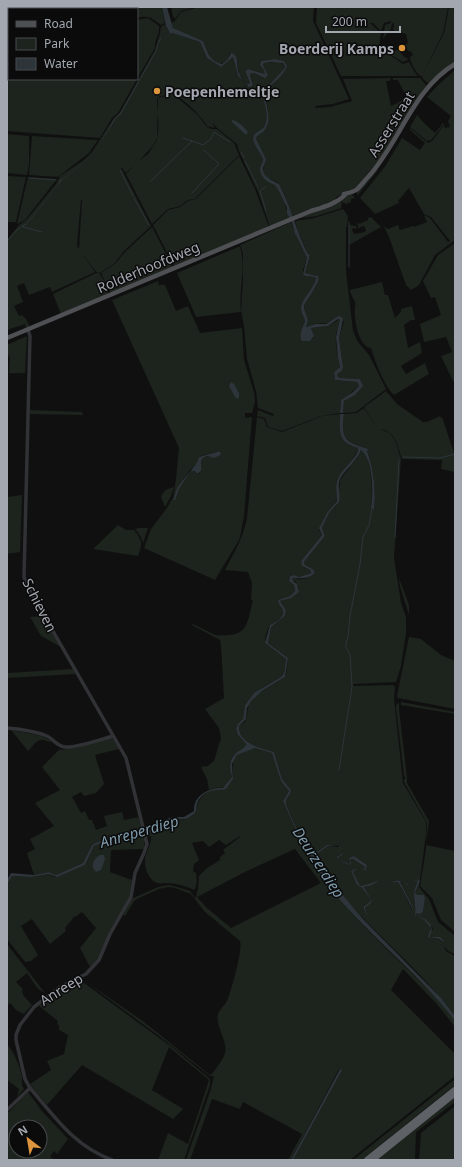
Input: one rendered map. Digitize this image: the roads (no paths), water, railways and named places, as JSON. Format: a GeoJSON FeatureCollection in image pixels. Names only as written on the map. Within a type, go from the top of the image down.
{"type":"FeatureCollection","features":[{"type":"Feature","properties":{"kind":"highway"},"geometry":{"type":"LineString","coordinates":[[366,1160],[455,1089]]}},
{"type":"Feature","properties":{"kind":"highway"},"geometry":{"type":"LineString","coordinates":[[373,1160],[455,1094]]}},
{"type":"Feature","properties":{"kind":"main road","name":"Asserstraat"},"geometry":{"type":"LineString","coordinates":[[296,217],[332,204],[340,200],[346,194],[356,190],[384,158],[423,94],[438,77],[455,64]]}},
{"type":"Feature","properties":{"kind":"main road","name":"Rolderhoofdweg"},"geometry":{"type":"LineString","coordinates":[[7,338],[296,217]]}},
{"type":"Feature","properties":{"kind":"street","name":"Schieven"},"geometry":{"type":"LineString","coordinates":[[28,330],[30,336],[24,577],[27,586],[127,761],[131,782],[145,833]]}},
{"type":"Feature","properties":{"kind":"street"},"geometry":{"type":"LineString","coordinates":[[7,728],[19,729],[43,735],[66,747],[113,736]]}},
{"type":"Feature","properties":{"kind":"street","name":"Anreep"},"geometry":{"type":"LineString","coordinates":[[112,1160],[90,1150],[74,1138],[30,1088],[25,1079],[16,1040],[17,1031],[29,1012],[39,1002],[60,987],[86,974],[99,960],[110,934],[131,897],[135,873],[147,844],[145,833]]}},
{"type":"Feature","properties":{"kind":"street"},"geometry":{"type":"LineString","coordinates":[[7,1110],[30,1088]]}},
{"type":"Feature","properties":{"kind":"water"},"geometry":{"type":"Polygon","coordinates":[[[162,7],[167,7],[173,28],[203,41],[214,61],[222,64],[227,60],[231,53],[234,54],[237,58],[239,74],[247,84],[250,83],[246,70],[248,69],[265,74],[260,65],[261,61],[275,59],[284,61],[287,66],[280,77],[265,93],[268,124],[265,130],[256,139],[266,159],[263,168],[264,174],[279,184],[308,254],[311,254],[309,255],[305,273],[317,276],[320,274],[318,277],[319,280],[304,305],[308,320],[306,327],[315,324],[326,324],[338,316],[342,317],[343,320],[339,338],[343,367],[342,371],[337,374],[337,376],[340,378],[360,379],[363,386],[355,395],[344,401],[343,413],[340,413],[341,400],[359,386],[357,382],[335,380],[334,372],[340,367],[336,337],[340,320],[338,319],[328,326],[311,328],[314,336],[310,341],[302,341],[301,334],[305,321],[301,310],[302,305],[316,278],[303,274],[307,258],[295,235],[292,223],[287,213],[287,208],[280,193],[275,185],[262,177],[260,168],[263,159],[253,139],[253,136],[264,127],[266,121],[266,109],[262,93],[285,66],[283,63],[264,63],[263,65],[268,75],[265,78],[251,73],[250,75],[253,84],[249,87],[238,76],[233,57],[221,67],[207,58],[200,42],[172,33],[169,35],[170,33],[166,26],[162,7]]]}},
{"type":"Feature","properties":{"kind":"water"},"geometry":{"type":"Polygon","coordinates":[[[162,37],[158,44],[157,50],[121,114],[116,118],[97,149],[114,119],[121,112],[156,50],[157,44],[162,37]]]}},
{"type":"Feature","properties":{"kind":"water"},"geometry":{"type":"Polygon","coordinates":[[[232,120],[245,128],[248,132],[246,135],[232,122],[232,120]]]}},
{"type":"Feature","properties":{"kind":"water"},"geometry":{"type":"Polygon","coordinates":[[[93,155],[63,179],[26,225],[22,227],[57,186],[60,181],[59,180],[93,155]]]}},
{"type":"Feature","properties":{"kind":"water"},"geometry":{"type":"Polygon","coordinates":[[[231,382],[234,384],[239,393],[239,398],[237,399],[229,386],[231,382]]]}},
{"type":"Feature","properties":{"kind":"water"},"geometry":{"type":"Polygon","coordinates":[[[340,414],[344,414],[343,429],[346,439],[369,449],[367,451],[373,473],[375,488],[374,510],[371,508],[372,478],[368,462],[361,450],[357,458],[340,479],[339,502],[329,513],[322,528],[325,536],[304,562],[305,565],[313,569],[315,573],[307,578],[292,578],[297,584],[299,592],[291,598],[280,601],[286,610],[285,616],[271,627],[268,643],[288,658],[285,677],[262,691],[252,700],[247,708],[246,719],[239,726],[240,732],[246,741],[257,747],[274,752],[282,779],[291,790],[286,800],[286,804],[294,823],[312,854],[327,845],[340,846],[343,851],[339,846],[328,846],[314,856],[331,881],[363,919],[441,998],[455,1016],[455,1021],[417,978],[349,910],[320,872],[296,830],[283,801],[289,791],[281,781],[272,753],[255,748],[237,755],[232,764],[233,779],[226,789],[216,790],[204,794],[197,804],[195,813],[188,818],[172,819],[152,832],[115,839],[94,846],[85,865],[57,877],[49,874],[31,877],[12,876],[7,885],[7,880],[11,873],[34,875],[49,872],[56,875],[83,863],[92,845],[97,842],[158,828],[161,823],[169,818],[184,817],[194,811],[194,805],[199,796],[213,789],[223,788],[232,777],[230,767],[232,757],[246,744],[238,735],[236,729],[238,724],[243,719],[245,705],[254,693],[281,677],[284,673],[286,659],[265,643],[270,625],[279,620],[283,614],[283,610],[278,600],[290,596],[295,591],[294,585],[289,581],[290,576],[294,575],[299,577],[311,573],[310,570],[302,566],[301,561],[322,535],[319,528],[327,513],[337,501],[337,481],[341,473],[358,451],[358,448],[351,446],[343,440],[341,436],[340,414]]]}},
{"type":"Feature","properties":{"kind":"water"},"geometry":{"type":"Polygon","coordinates":[[[220,451],[221,454],[219,456],[214,458],[207,456],[201,460],[201,471],[197,474],[195,471],[191,471],[179,489],[175,500],[173,500],[178,487],[196,464],[199,457],[220,451]]]}},
{"type":"Feature","properties":{"kind":"water"},"geometry":{"type":"Polygon","coordinates":[[[343,851],[342,855],[338,858],[339,860],[349,864],[349,858],[354,856],[367,865],[366,870],[359,870],[365,869],[365,867],[353,859],[350,859],[351,864],[348,865],[338,860],[337,857],[343,851]]]}},
{"type":"Feature","properties":{"kind":"water"},"geometry":{"type":"Polygon","coordinates":[[[100,855],[104,855],[105,859],[101,870],[96,872],[93,868],[93,862],[100,855]]]}},
{"type":"Feature","properties":{"kind":"water"},"geometry":{"type":"Polygon","coordinates":[[[355,869],[359,870],[355,870],[353,872],[360,886],[379,881],[370,886],[364,887],[372,901],[365,908],[367,914],[365,917],[366,914],[363,907],[371,900],[362,888],[357,885],[351,871],[355,869]]]}},
{"type":"Feature","properties":{"kind":"water"},"geometry":{"type":"Polygon","coordinates":[[[418,879],[420,881],[415,893],[418,895],[424,895],[425,898],[423,912],[420,914],[417,913],[416,915],[429,922],[431,925],[432,928],[430,937],[440,937],[444,941],[443,942],[439,939],[428,937],[431,928],[424,920],[415,915],[414,892],[418,880],[407,885],[404,882],[409,884],[418,879]]]}},
{"type":"Feature","properties":{"kind":"water"},"geometry":{"type":"Polygon","coordinates":[[[401,881],[400,882],[411,903],[413,911],[398,882],[391,883],[401,881]]]}},
{"type":"Feature","properties":{"kind":"water"},"geometry":{"type":"Polygon","coordinates":[[[340,1069],[342,1070],[293,1160],[291,1160],[340,1069]]]}},
{"type":"Feature","properties":{"kind":"waterway"},"geometry":{"type":"LineString","coordinates":[[151,181],[192,141],[203,145],[211,139],[214,132],[230,142]]}},
{"type":"Feature","properties":{"kind":"waterway"},"geometry":{"type":"LineString","coordinates":[[183,138],[192,141]]}},
{"type":"Feature","properties":{"kind":"waterway"},"geometry":{"type":"LineString","coordinates":[[192,193],[219,164],[204,150]]}},
{"type":"Feature","properties":{"kind":"waterway"},"geometry":{"type":"LineString","coordinates":[[241,152],[244,158]]}},
{"type":"Feature","properties":{"kind":"waterway"},"geometry":{"type":"LineString","coordinates":[[245,161],[258,187]]}},
{"type":"Feature","properties":{"kind":"waterway"},"geometry":{"type":"LineString","coordinates":[[120,170],[133,196]]}},
{"type":"Feature","properties":{"kind":"waterway"},"geometry":{"type":"LineString","coordinates":[[29,178],[56,180]]}},
{"type":"Feature","properties":{"kind":"waterway"},"geometry":{"type":"LineString","coordinates":[[265,187],[260,191],[266,211]]}},
{"type":"Feature","properties":{"kind":"waterway"},"geometry":{"type":"LineString","coordinates":[[134,198],[149,225]]}},
{"type":"Feature","properties":{"kind":"waterway"},"geometry":{"type":"LineString","coordinates":[[349,222],[349,267]]}},
{"type":"Feature","properties":{"kind":"waterway"},"geometry":{"type":"LineString","coordinates":[[23,226],[42,232]]}},
{"type":"Feature","properties":{"kind":"waterway"},"geometry":{"type":"LineString","coordinates":[[7,241],[21,227]]}},
{"type":"Feature","properties":{"kind":"waterway"},"geometry":{"type":"LineString","coordinates":[[403,457],[440,458],[455,454]]}},
{"type":"Feature","properties":{"kind":"waterway"},"geometry":{"type":"LineString","coordinates":[[395,537],[399,460]]}},
{"type":"Feature","properties":{"kind":"waterway"},"geometry":{"type":"LineString","coordinates":[[339,770],[352,687],[350,654],[346,648],[346,643],[360,564],[363,537],[369,525],[372,509]]}},
{"type":"Feature","properties":{"kind":"place","name":"Boerderij Kamps"},"geometry":{"type":"Point","coordinates":[402,48]}},
{"type":"Feature","properties":{"kind":"place","name":"Poepenhemeltje"},"geometry":{"type":"Point","coordinates":[157,91]}},
{"type":"Feature","properties":{"kind":"water label","name":"Anreperdiep"},"geometry":{"type":"Point","coordinates":[139,831]}},
{"type":"Feature","properties":{"kind":"water label","name":"Deurzerdiep"},"geometry":{"type":"Point","coordinates":[319,862]}}]}
